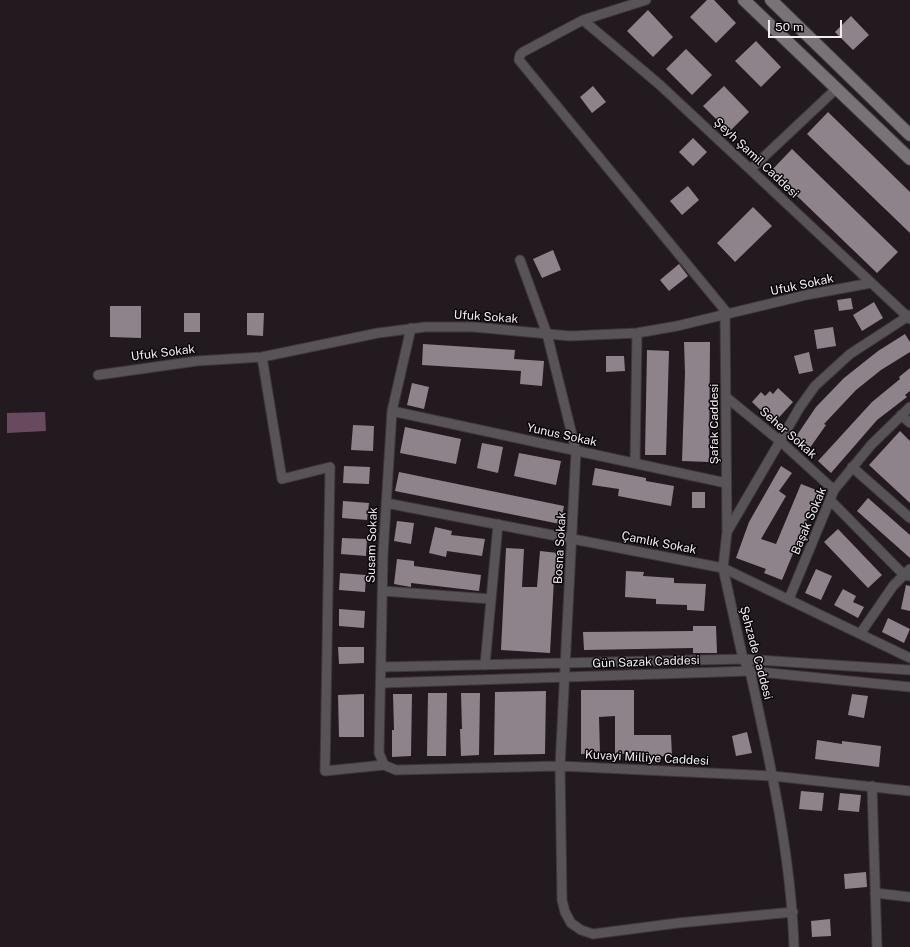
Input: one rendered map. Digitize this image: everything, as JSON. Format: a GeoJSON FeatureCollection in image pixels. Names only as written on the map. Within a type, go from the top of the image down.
{"type":"FeatureCollection","features":[{"type":"Feature","properties":{"kind":"main road"},"geometry":{"type":"LineString","coordinates":[[744,0],[910,159]]}},
{"type":"Feature","properties":{"kind":"main road"},"geometry":{"type":"LineString","coordinates":[[771,0],[910,134]]}},
{"type":"Feature","properties":{"kind":"street"},"geometry":{"type":"LineString","coordinates":[[646,0],[583,20],[523,52],[519,57],[520,63],[727,314]]}},
{"type":"Feature","properties":{"kind":"street","name":"Şeyh Şamil Caddesi"},"geometry":{"type":"LineString","coordinates":[[583,20],[660,85],[871,283],[909,316]]}},
{"type":"Feature","properties":{"kind":"street"},"geometry":{"type":"LineString","coordinates":[[751,169],[837,88]]}},
{"type":"Feature","properties":{"kind":"street","name":"Bosna Sokak"},"geometry":{"type":"LineString","coordinates":[[520,260],[547,334],[576,451],[573,539],[560,766],[562,906],[568,918],[581,930],[593,934],[678,923],[793,912]]}},
{"type":"Feature","properties":{"kind":"street","name":"Ufuk Sokak"},"geometry":{"type":"LineString","coordinates":[[98,375],[197,361],[262,357],[378,332],[411,328],[474,327],[547,334],[593,336],[637,333],[677,326],[806,295],[871,283]]}},
{"type":"Feature","properties":{"kind":"street","name":"Şafak Caddesi"},"geometry":{"type":"LineString","coordinates":[[727,314],[727,532]]}},
{"type":"Feature","properties":{"kind":"street","name":"Şehzade Caddesi"},"geometry":{"type":"LineString","coordinates":[[794,947],[793,912],[773,776],[750,671],[743,659],[723,568],[727,532],[800,407],[824,377],[864,344],[909,316]]}},
{"type":"Feature","properties":{"kind":"street","name":"Susam Sokak"},"geometry":{"type":"LineString","coordinates":[[384,765],[379,753],[386,503],[392,411],[411,328]]}},
{"type":"Feature","properties":{"kind":"street"},"geometry":{"type":"LineString","coordinates":[[635,463],[637,333]]}},
{"type":"Feature","properties":{"kind":"street","name":"Kuvayi Milliye Caddesi"},"geometry":{"type":"LineString","coordinates":[[262,357],[282,479],[330,467],[324,771],[384,765],[396,770],[560,766],[773,776],[910,791]]}},
{"type":"Feature","properties":{"kind":"street","name":"Seher Sokak"},"geometry":{"type":"LineString","coordinates":[[726,397],[780,441],[834,490]]}},
{"type":"Feature","properties":{"kind":"street","name":"Başak Sokak"},"geometry":{"type":"LineString","coordinates":[[789,600],[834,490],[852,467],[910,406]]}},
{"type":"Feature","properties":{"kind":"street","name":"Yunus Sokak"},"geometry":{"type":"LineString","coordinates":[[392,411],[726,482]]}},
{"type":"Feature","properties":{"kind":"street"},"geometry":{"type":"LineString","coordinates":[[901,415],[910,423]]}},
{"type":"Feature","properties":{"kind":"street"},"geometry":{"type":"LineString","coordinates":[[852,467],[910,518]]}},
{"type":"Feature","properties":{"kind":"street"},"geometry":{"type":"LineString","coordinates":[[830,500],[908,573],[893,586],[860,634]]}},
{"type":"Feature","properties":{"kind":"street","name":"Çamlık Sokak"},"geometry":{"type":"LineString","coordinates":[[386,503],[723,568],[910,658]]}},
{"type":"Feature","properties":{"kind":"street"},"geometry":{"type":"LineString","coordinates":[[485,665],[498,524]]}},
{"type":"Feature","properties":{"kind":"street"},"geometry":{"type":"LineString","coordinates":[[383,591],[491,599]]}},
{"type":"Feature","properties":{"kind":"street","name":"Gün Sazak Caddesi"},"geometry":{"type":"LineString","coordinates":[[382,667],[743,659],[910,670]]}},
{"type":"Feature","properties":{"kind":"street","name":"Gün Sazak Caddesi"},"geometry":{"type":"LineString","coordinates":[[382,683],[750,671],[910,687]]}},
{"type":"Feature","properties":{"kind":"street"},"geometry":{"type":"LineString","coordinates":[[872,786],[877,947]]}},
{"type":"Feature","properties":{"kind":"street"},"geometry":{"type":"LineString","coordinates":[[875,893],[910,897]]}},
{"type":"Feature","properties":{"kind":"shaded area"},"geometry":{"type":"Polygon","coordinates":[[[45,412],[46,431],[7,433],[7,413],[45,412]]]}},
{"type":"Feature","properties":{"kind":"building"},"geometry":{"type":"Polygon","coordinates":[[[707,0],[714,0],[736,23],[716,43],[690,17],[707,0]]]}},
{"type":"Feature","properties":{"kind":"building"},"geometry":{"type":"Polygon","coordinates":[[[648,10],[673,37],[653,57],[627,31],[648,10]]]}},
{"type":"Feature","properties":{"kind":"building"},"geometry":{"type":"Polygon","coordinates":[[[851,16],[869,35],[853,50],[835,32],[851,16]]]}},
{"type":"Feature","properties":{"kind":"building"},"geometry":{"type":"Polygon","coordinates":[[[756,41],[781,67],[761,87],[735,61],[756,41]]]}},
{"type":"Feature","properties":{"kind":"building"},"geometry":{"type":"Polygon","coordinates":[[[686,49],[712,75],[692,95],[666,69],[686,49]]]}},
{"type":"Feature","properties":{"kind":"building"},"geometry":{"type":"Polygon","coordinates":[[[593,86],[606,102],[592,113],[580,97],[593,86]]]}},
{"type":"Feature","properties":{"kind":"building"},"geometry":{"type":"Polygon","coordinates":[[[724,86],[749,112],[729,132],[703,106],[724,86]]]}},
{"type":"Feature","properties":{"kind":"building"},"geometry":{"type":"Polygon","coordinates":[[[828,112],[910,192],[910,233],[807,134],[828,112]]]}},
{"type":"Feature","properties":{"kind":"building"},"geometry":{"type":"Polygon","coordinates":[[[693,138],[707,152],[693,166],[679,152],[693,138]]]}},
{"type":"Feature","properties":{"kind":"building"},"geometry":{"type":"Polygon","coordinates":[[[792,149],[898,252],[877,273],[771,171],[792,149]]]}},
{"type":"Feature","properties":{"kind":"building"},"geometry":{"type":"Polygon","coordinates":[[[688,186],[699,200],[682,215],[670,201],[688,186]]]}},
{"type":"Feature","properties":{"kind":"building"},"geometry":{"type":"Polygon","coordinates":[[[753,207],[772,226],[735,262],[717,243],[753,207]]]}},
{"type":"Feature","properties":{"kind":"building"},"geometry":{"type":"Polygon","coordinates":[[[553,250],[561,270],[542,278],[533,259],[553,250]]]}},
{"type":"Feature","properties":{"kind":"building"},"geometry":{"type":"Polygon","coordinates":[[[679,264],[688,276],[669,291],[660,280],[679,264]]]}},
{"type":"Feature","properties":{"kind":"building"},"geometry":{"type":"Polygon","coordinates":[[[851,298],[853,309],[839,311],[837,300],[851,298]]]}},
{"type":"Feature","properties":{"kind":"building"},"geometry":{"type":"Polygon","coordinates":[[[874,302],[883,318],[862,331],[853,315],[874,302]]]}},
{"type":"Feature","properties":{"kind":"building"},"geometry":{"type":"Polygon","coordinates":[[[110,306],[141,306],[141,338],[110,337],[110,306]]]}},
{"type":"Feature","properties":{"kind":"building"},"geometry":{"type":"Polygon","coordinates":[[[184,313],[200,313],[200,332],[184,332],[184,313]]]}},
{"type":"Feature","properties":{"kind":"building"},"geometry":{"type":"Polygon","coordinates":[[[247,313],[264,313],[263,336],[247,335],[247,313]]]}},
{"type":"Feature","properties":{"kind":"building"},"geometry":{"type":"Polygon","coordinates":[[[833,327],[836,346],[817,349],[814,330],[833,327]]]}},
{"type":"Feature","properties":{"kind":"building"},"geometry":{"type":"Polygon","coordinates":[[[905,334],[910,342],[910,352],[881,370],[856,390],[824,424],[826,425],[807,452],[793,441],[816,407],[844,378],[878,351],[905,334]]]}},
{"type":"Feature","properties":{"kind":"building"},"geometry":{"type":"Polygon","coordinates":[[[684,342],[710,342],[709,462],[682,461],[685,373],[684,342]]]}},
{"type":"Feature","properties":{"kind":"building"},"geometry":{"type":"Polygon","coordinates":[[[423,344],[515,350],[514,359],[544,361],[542,386],[520,384],[521,371],[422,365],[423,344]]]}},
{"type":"Feature","properties":{"kind":"building"},"geometry":{"type":"Polygon","coordinates":[[[647,350],[669,351],[666,455],[645,455],[647,350]]]}},
{"type":"Feature","properties":{"kind":"building"},"geometry":{"type":"Polygon","coordinates":[[[809,352],[813,371],[799,374],[794,356],[809,352]]]}},
{"type":"Feature","properties":{"kind":"building"},"geometry":{"type":"Polygon","coordinates":[[[606,356],[624,356],[625,371],[606,372],[606,356]]]}},
{"type":"Feature","properties":{"kind":"building"},"geometry":{"type":"Polygon","coordinates":[[[910,368],[910,391],[905,395],[907,397],[877,420],[831,473],[818,461],[872,402],[900,379],[899,377],[910,368]]]}},
{"type":"Feature","properties":{"kind":"building"},"geometry":{"type":"Polygon","coordinates":[[[412,383],[429,387],[424,409],[407,405],[412,383]]]}},
{"type":"Feature","properties":{"kind":"building"},"geometry":{"type":"Polygon","coordinates":[[[778,388],[793,402],[774,423],[752,402],[761,392],[765,396],[770,391],[773,394],[778,388]]]}},
{"type":"Feature","properties":{"kind":"building"},"geometry":{"type":"Polygon","coordinates":[[[353,425],[374,426],[373,451],[351,450],[353,425]]]}},
{"type":"Feature","properties":{"kind":"building"},"geometry":{"type":"Polygon","coordinates":[[[405,427],[461,439],[456,464],[400,453],[405,427]]]}},
{"type":"Feature","properties":{"kind":"building"},"geometry":{"type":"Polygon","coordinates":[[[900,431],[910,441],[910,503],[869,465],[900,431]]]}},
{"type":"Feature","properties":{"kind":"building"},"geometry":{"type":"Polygon","coordinates":[[[482,443],[503,447],[498,473],[477,468],[482,443]]]}},
{"type":"Feature","properties":{"kind":"building"},"geometry":{"type":"Polygon","coordinates":[[[519,453],[561,461],[556,485],[514,476],[519,453]]]}},
{"type":"Feature","properties":{"kind":"building"},"geometry":{"type":"Polygon","coordinates":[[[344,466],[370,467],[369,484],[343,483],[344,466]]]}},
{"type":"Feature","properties":{"kind":"building"},"geometry":{"type":"Polygon","coordinates":[[[781,466],[792,473],[779,491],[786,496],[761,539],[776,544],[801,484],[819,491],[782,580],[764,573],[766,569],[736,558],[749,522],[781,466]]]}},
{"type":"Feature","properties":{"kind":"building"},"geometry":{"type":"Polygon","coordinates":[[[595,468],[646,478],[646,481],[674,486],[671,506],[618,496],[619,489],[592,485],[595,468]]]}},
{"type":"Feature","properties":{"kind":"building"},"geometry":{"type":"Polygon","coordinates":[[[399,472],[564,506],[560,524],[395,491],[399,472]]]}},
{"type":"Feature","properties":{"kind":"building"},"geometry":{"type":"Polygon","coordinates":[[[692,492],[705,492],[705,508],[692,508],[692,492]]]}},
{"type":"Feature","properties":{"kind":"building"},"geometry":{"type":"Polygon","coordinates":[[[868,498],[910,535],[910,558],[857,511],[868,498]]]}},
{"type":"Feature","properties":{"kind":"building"},"geometry":{"type":"Polygon","coordinates":[[[343,501],[369,503],[367,520],[342,518],[343,501]]]}},
{"type":"Feature","properties":{"kind":"building"},"geometry":{"type":"Polygon","coordinates":[[[397,521],[414,523],[411,544],[394,541],[397,521]]]}},
{"type":"Feature","properties":{"kind":"building"},"geometry":{"type":"Polygon","coordinates":[[[435,527],[452,531],[451,535],[485,539],[482,556],[447,551],[446,557],[429,553],[435,527]]]}},
{"type":"Feature","properties":{"kind":"building"},"geometry":{"type":"Polygon","coordinates":[[[838,529],[882,575],[868,588],[824,542],[838,529]]]}},
{"type":"Feature","properties":{"kind":"building"},"geometry":{"type":"Polygon","coordinates":[[[342,538],[367,539],[366,556],[341,554],[342,538]]]}},
{"type":"Feature","properties":{"kind":"building"},"geometry":{"type":"Polygon","coordinates":[[[506,548],[524,549],[522,587],[537,587],[540,551],[558,553],[554,579],[550,653],[501,650],[506,548]]]}},
{"type":"Feature","properties":{"kind":"building"},"geometry":{"type":"Polygon","coordinates":[[[397,559],[414,561],[414,566],[481,575],[479,591],[411,583],[411,587],[394,584],[397,559]]]}},
{"type":"Feature","properties":{"kind":"building"},"geometry":{"type":"Polygon","coordinates":[[[816,569],[832,576],[821,600],[805,593],[816,569]]]}},
{"type":"Feature","properties":{"kind":"building"},"geometry":{"type":"Polygon","coordinates":[[[626,571],[644,572],[643,576],[674,578],[674,583],[706,584],[704,611],[687,610],[687,605],[656,604],[656,599],[625,597],[626,571]]]}},
{"type":"Feature","properties":{"kind":"building"},"geometry":{"type":"Polygon","coordinates":[[[340,573],[366,575],[365,592],[339,590],[340,573]]]}},
{"type":"Feature","properties":{"kind":"building"},"geometry":{"type":"Polygon","coordinates":[[[906,585],[910,586],[910,611],[901,609],[906,585]]]}},
{"type":"Feature","properties":{"kind":"building"},"geometry":{"type":"Polygon","coordinates":[[[843,589],[856,596],[853,602],[864,607],[858,618],[834,605],[843,589]]]}},
{"type":"Feature","properties":{"kind":"building"},"geometry":{"type":"Polygon","coordinates":[[[339,609],[365,611],[364,628],[339,626],[339,609]]]}},
{"type":"Feature","properties":{"kind":"building"},"geometry":{"type":"Polygon","coordinates":[[[888,618],[910,629],[904,643],[882,632],[888,618]]]}},
{"type":"Feature","properties":{"kind":"building"},"geometry":{"type":"Polygon","coordinates":[[[693,626],[716,626],[717,653],[693,653],[693,648],[584,650],[583,632],[693,631],[693,626]]]}},
{"type":"Feature","properties":{"kind":"building"},"geometry":{"type":"Polygon","coordinates":[[[338,647],[364,647],[364,663],[339,664],[338,647]]]}},
{"type":"Feature","properties":{"kind":"building"},"geometry":{"type":"Polygon","coordinates":[[[581,690],[634,690],[634,735],[671,735],[672,756],[643,757],[643,753],[615,754],[615,716],[599,717],[600,753],[581,754],[581,690]]]}},
{"type":"Feature","properties":{"kind":"building"},"geometry":{"type":"Polygon","coordinates":[[[546,691],[545,754],[494,755],[495,692],[546,691]]]}},
{"type":"Feature","properties":{"kind":"building"},"geometry":{"type":"Polygon","coordinates":[[[428,693],[447,693],[446,756],[427,756],[428,693]]]}},
{"type":"Feature","properties":{"kind":"building"},"geometry":{"type":"Polygon","coordinates":[[[461,693],[480,693],[479,755],[461,756],[461,693]]]}},
{"type":"Feature","properties":{"kind":"building"},"geometry":{"type":"Polygon","coordinates":[[[364,694],[364,737],[339,737],[338,695],[364,694]]]}},
{"type":"Feature","properties":{"kind":"building"},"geometry":{"type":"Polygon","coordinates":[[[393,694],[412,694],[411,756],[392,757],[392,730],[394,730],[393,694]]]}},
{"type":"Feature","properties":{"kind":"building"},"geometry":{"type":"Polygon","coordinates":[[[852,694],[868,696],[864,718],[848,715],[852,694]]]}},
{"type":"Feature","properties":{"kind":"building"},"geometry":{"type":"Polygon","coordinates":[[[747,732],[752,753],[736,756],[732,736],[747,732]]]}},
{"type":"Feature","properties":{"kind":"building"},"geometry":{"type":"Polygon","coordinates":[[[817,740],[842,744],[842,741],[881,746],[879,767],[815,759],[817,740]]]}},
{"type":"Feature","properties":{"kind":"building"},"geometry":{"type":"Polygon","coordinates":[[[801,791],[824,793],[822,811],[799,809],[801,791]]]}},
{"type":"Feature","properties":{"kind":"building"},"geometry":{"type":"Polygon","coordinates":[[[840,793],[861,795],[859,812],[838,810],[840,793]]]}},
{"type":"Feature","properties":{"kind":"building"},"geometry":{"type":"Polygon","coordinates":[[[866,872],[867,887],[845,889],[844,874],[866,872]]]}},
{"type":"Feature","properties":{"kind":"building"},"geometry":{"type":"Polygon","coordinates":[[[830,919],[831,936],[812,937],[811,921],[830,919]]]}}]}
